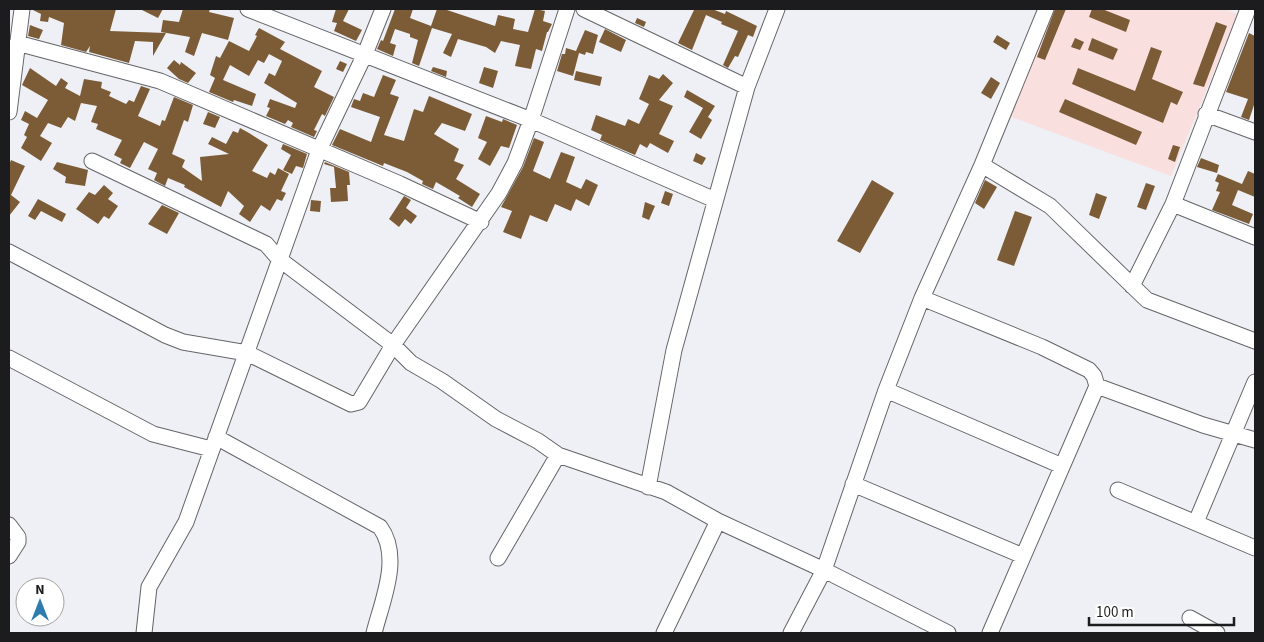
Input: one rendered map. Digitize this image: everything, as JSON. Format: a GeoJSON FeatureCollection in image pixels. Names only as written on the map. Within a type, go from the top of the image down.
{"type":"FeatureCollection","features":[{"type":"Feature","properties":{"kind":"street"},"geometry":{"type":"LineString","coordinates":[[9,112],[22,9]]}},
{"type":"Feature","properties":{"kind":"street"},"geometry":{"type":"LineString","coordinates":[[248,9],[532,120],[715,200]]}},
{"type":"Feature","properties":{"kind":"street"},"geometry":{"type":"LineString","coordinates":[[144,633],[149,587],[186,522],[319,150],[365,54],[383,9]]}},
{"type":"Feature","properties":{"kind":"street"},"geometry":{"type":"LineString","coordinates":[[9,252],[165,335],[184,342],[247,353],[351,404],[358,402],[393,344],[481,222],[511,170],[532,120],[567,9]]}},
{"type":"Feature","properties":{"kind":"street"},"geometry":{"type":"LineString","coordinates":[[584,9],[747,87]]}},
{"type":"Feature","properties":{"kind":"street"},"geometry":{"type":"LineString","coordinates":[[648,487],[674,350],[747,87],[777,9]]}},
{"type":"Feature","properties":{"kind":"street"},"geometry":{"type":"LineString","coordinates":[[791,633],[824,570],[886,390],[922,298],[982,165],[1046,9]]}},
{"type":"Feature","properties":{"kind":"street"},"geometry":{"type":"LineString","coordinates":[[1132,286],[1172,204],[1248,9]]}},
{"type":"Feature","properties":{"kind":"street"},"geometry":{"type":"LineString","coordinates":[[17,43],[160,81],[400,184],[481,222]]}},
{"type":"Feature","properties":{"kind":"street"},"geometry":{"type":"LineString","coordinates":[[1206,114],[1255,132]]}},
{"type":"Feature","properties":{"kind":"street"},"geometry":{"type":"LineString","coordinates":[[92,161],[266,244],[279,259],[393,344],[411,363],[442,381],[496,419],[538,441],[558,455],[666,492],[718,521],[824,570],[948,633]]}},
{"type":"Feature","properties":{"kind":"street"},"geometry":{"type":"LineString","coordinates":[[982,165],[1050,206],[1147,300],[1255,341]]}},
{"type":"Feature","properties":{"kind":"street"},"geometry":{"type":"LineString","coordinates":[[1172,204],[1255,237]]}},
{"type":"Feature","properties":{"kind":"street"},"geometry":{"type":"LineString","coordinates":[[922,298],[1042,347],[1089,370],[1094,376],[1097,386],[990,633]]}},
{"type":"Feature","properties":{"kind":"street"},"geometry":{"type":"LineString","coordinates":[[9,358],[153,434],[214,443],[380,527],[388,537],[390,564],[374,633]]}},
{"type":"Feature","properties":{"kind":"street"},"geometry":{"type":"LineString","coordinates":[[1196,522],[1255,382]]}},
{"type":"Feature","properties":{"kind":"street"},"geometry":{"type":"LineString","coordinates":[[1097,386],[1204,425],[1255,440]]}},
{"type":"Feature","properties":{"kind":"street"},"geometry":{"type":"LineString","coordinates":[[886,390],[1062,466]]}},
{"type":"Feature","properties":{"kind":"street"},"geometry":{"type":"LineString","coordinates":[[498,558],[558,455]]}},
{"type":"Feature","properties":{"kind":"street"},"geometry":{"type":"LineString","coordinates":[[854,484],[1023,556]]}},
{"type":"Feature","properties":{"kind":"street"},"geometry":{"type":"LineString","coordinates":[[1118,490],[1255,548]]}},
{"type":"Feature","properties":{"kind":"street"},"geometry":{"type":"LineString","coordinates":[[664,633],[718,521]]}},
{"type":"Feature","properties":{"kind":"street"},"geometry":{"type":"LineString","coordinates":[[9,525],[18,537],[18,542],[9,556]]}},
{"type":"Feature","properties":{"kind":"street"},"geometry":{"type":"LineString","coordinates":[[1190,618],[1217,633]]}},
{"type":"Feature","properties":{"kind":"shaded area"},"geometry":{"type":"Polygon","coordinates":[[[1048,9],[1224,9],[1238,14],[1171,176],[1003,114],[1048,9]]]}},
{"type":"Feature","properties":{"kind":"building"},"geometry":{"type":"Polygon","coordinates":[[[31,9],[116,9],[110,31],[166,33],[153,56],[153,42],[135,41],[129,63],[89,52],[90,46],[86,52],[61,45],[64,23],[49,17],[48,22],[40,21],[41,14],[31,9]]]}},
{"type":"Feature","properties":{"kind":"building"},"geometry":{"type":"Polygon","coordinates":[[[140,9],[163,9],[158,18],[140,9]]]}},
{"type":"Feature","properties":{"kind":"building"},"geometry":{"type":"Polygon","coordinates":[[[183,9],[210,9],[209,12],[234,18],[228,40],[202,33],[194,56],[185,52],[190,37],[161,32],[163,20],[179,22],[183,9]]]}},
{"type":"Feature","properties":{"kind":"building"},"geometry":{"type":"Polygon","coordinates":[[[336,9],[349,9],[343,21],[362,30],[356,41],[334,31],[337,23],[332,22],[336,9]]]}},
{"type":"Feature","properties":{"kind":"building"},"geometry":{"type":"Polygon","coordinates":[[[395,9],[413,9],[410,18],[431,26],[437,9],[444,9],[495,26],[498,15],[515,19],[513,29],[528,32],[535,9],[545,11],[543,21],[552,24],[547,32],[542,51],[536,49],[531,69],[515,66],[520,45],[501,41],[495,53],[486,47],[458,39],[451,57],[443,53],[452,34],[432,28],[419,66],[412,63],[418,40],[410,37],[410,34],[395,29],[390,43],[396,45],[393,56],[377,49],[381,40],[383,41],[395,9]]]}},
{"type":"Feature","properties":{"kind":"building"},"geometry":{"type":"Polygon","coordinates":[[[691,9],[712,9],[725,14],[726,11],[757,26],[753,37],[748,35],[738,57],[735,56],[728,68],[723,65],[738,31],[721,24],[722,22],[706,15],[692,50],[678,43],[694,10],[691,9]]]}},
{"type":"Feature","properties":{"kind":"building"},"geometry":{"type":"Polygon","coordinates":[[[1055,9],[1066,9],[1045,60],[1037,57],[1055,9]]]}},
{"type":"Feature","properties":{"kind":"building"},"geometry":{"type":"Polygon","coordinates":[[[1092,9],[1102,9],[1130,20],[1126,32],[1089,17],[1092,9]]]}},
{"type":"Feature","properties":{"kind":"building"},"geometry":{"type":"Polygon","coordinates":[[[637,18],[646,22],[644,27],[635,23],[637,18]]]}},
{"type":"Feature","properties":{"kind":"building"},"geometry":{"type":"Polygon","coordinates":[[[1216,22],[1227,26],[1204,87],[1193,84],[1216,22]]]}},
{"type":"Feature","properties":{"kind":"building"},"geometry":{"type":"Polygon","coordinates":[[[30,25],[43,30],[39,39],[28,36],[30,25]]]}},
{"type":"Feature","properties":{"kind":"building"},"geometry":{"type":"Polygon","coordinates":[[[259,28],[285,42],[280,49],[322,71],[314,87],[334,97],[325,116],[322,114],[314,130],[317,131],[314,137],[291,127],[293,123],[288,120],[285,124],[266,116],[270,108],[267,107],[270,99],[295,108],[297,103],[264,83],[269,73],[275,76],[282,61],[269,54],[264,63],[258,60],[249,76],[230,65],[223,80],[256,94],[252,106],[234,100],[233,102],[209,92],[215,78],[210,75],[216,56],[220,58],[229,41],[249,51],[259,28]]]}},
{"type":"Feature","properties":{"kind":"building"},"geometry":{"type":"Polygon","coordinates":[[[605,29],[626,40],[621,52],[599,42],[605,29]]]}},
{"type":"Feature","properties":{"kind":"building"},"geometry":{"type":"Polygon","coordinates":[[[585,30],[598,35],[593,54],[586,52],[585,55],[579,53],[573,76],[557,71],[562,54],[565,54],[566,48],[576,51],[585,30]]]}},
{"type":"Feature","properties":{"kind":"building"},"geometry":{"type":"Polygon","coordinates":[[[1249,33],[1255,36],[1255,102],[1249,120],[1241,117],[1248,99],[1226,92],[1249,33]]]}},
{"type":"Feature","properties":{"kind":"building"},"geometry":{"type":"Polygon","coordinates":[[[997,35],[1010,43],[1006,50],[993,42],[997,35]]]}},
{"type":"Feature","properties":{"kind":"building"},"geometry":{"type":"Polygon","coordinates":[[[1075,38],[1084,42],[1080,50],[1071,47],[1075,38]]]}},
{"type":"Feature","properties":{"kind":"building"},"geometry":{"type":"Polygon","coordinates":[[[1092,38],[1118,49],[1113,60],[1088,50],[1092,38]]]}},
{"type":"Feature","properties":{"kind":"building"},"geometry":{"type":"Polygon","coordinates":[[[1151,47],[1162,51],[1152,79],[1183,92],[1177,105],[1171,102],[1163,123],[1072,84],[1078,68],[1135,91],[1151,47]]]}},
{"type":"Feature","properties":{"kind":"building"},"geometry":{"type":"Polygon","coordinates":[[[174,60],[180,65],[181,62],[196,73],[188,83],[179,79],[167,68],[174,60]]]}},
{"type":"Feature","properties":{"kind":"building"},"geometry":{"type":"Polygon","coordinates":[[[340,61],[347,64],[343,72],[336,69],[340,61]]]}},
{"type":"Feature","properties":{"kind":"building"},"geometry":{"type":"Polygon","coordinates":[[[433,67],[447,71],[446,77],[431,71],[433,67]]]}},
{"type":"Feature","properties":{"kind":"building"},"geometry":{"type":"Polygon","coordinates":[[[484,67],[498,71],[493,88],[479,83],[484,67]]]}},
{"type":"Feature","properties":{"kind":"building"},"geometry":{"type":"Polygon","coordinates":[[[30,68],[56,86],[61,78],[68,83],[65,88],[80,96],[84,79],[102,82],[101,88],[111,92],[109,96],[126,104],[129,100],[134,102],[141,86],[150,89],[138,116],[160,126],[162,120],[165,121],[174,97],[193,105],[188,122],[184,120],[172,154],[185,160],[182,167],[202,181],[200,157],[229,154],[208,144],[212,137],[226,144],[233,131],[238,133],[240,128],[268,145],[252,171],[267,178],[270,172],[275,175],[278,168],[289,174],[281,191],[286,193],[282,201],[277,199],[270,211],[261,205],[250,222],[239,214],[244,206],[228,191],[221,207],[184,187],[185,185],[168,178],[165,186],[154,180],[157,173],[148,169],[158,149],[144,142],[130,168],[120,163],[122,159],[114,155],[122,140],[96,129],[98,124],[91,122],[97,106],[81,103],[75,121],[68,117],[61,128],[48,123],[40,136],[52,143],[41,161],[21,148],[27,137],[24,135],[29,124],[21,120],[25,111],[37,118],[48,100],[22,85],[30,68]]]}},
{"type":"Feature","properties":{"kind":"building"},"geometry":{"type":"Polygon","coordinates":[[[576,71],[602,77],[600,86],[574,80],[576,71]]]}},
{"type":"Feature","properties":{"kind":"building"},"geometry":{"type":"Polygon","coordinates":[[[663,74],[673,83],[659,100],[673,106],[659,134],[674,141],[668,153],[650,143],[647,148],[640,144],[635,155],[600,140],[602,135],[591,130],[596,115],[625,126],[628,119],[639,124],[649,104],[639,99],[649,75],[659,79],[663,74]]]}},
{"type":"Feature","properties":{"kind":"building"},"geometry":{"type":"Polygon","coordinates":[[[383,75],[396,80],[390,94],[399,97],[384,135],[404,141],[414,109],[423,112],[429,96],[472,114],[465,131],[442,123],[434,134],[459,149],[454,161],[464,165],[456,179],[480,194],[472,207],[458,198],[460,196],[436,182],[433,189],[422,184],[423,181],[407,172],[384,163],[383,166],[332,145],[340,129],[371,142],[380,117],[351,107],[354,99],[360,101],[363,93],[374,97],[383,75]]]}},
{"type":"Feature","properties":{"kind":"building"},"geometry":{"type":"Polygon","coordinates":[[[991,77],[1000,83],[991,99],[981,93],[991,77]]]}},
{"type":"Feature","properties":{"kind":"building"},"geometry":{"type":"Polygon","coordinates":[[[687,90],[715,106],[708,117],[712,120],[701,139],[689,132],[703,108],[684,97],[687,90]]]}},
{"type":"Feature","properties":{"kind":"building"},"geometry":{"type":"Polygon","coordinates":[[[1065,99],[1142,132],[1136,145],[1059,112],[1065,99]]]}},
{"type":"Feature","properties":{"kind":"building"},"geometry":{"type":"Polygon","coordinates":[[[208,112],[220,117],[215,128],[203,124],[208,112]]]}},
{"type":"Feature","properties":{"kind":"building"},"geometry":{"type":"Polygon","coordinates":[[[486,116],[502,122],[503,119],[517,125],[509,148],[501,146],[490,166],[478,159],[487,142],[478,138],[486,116]]]}},
{"type":"Feature","properties":{"kind":"building"},"geometry":{"type":"Polygon","coordinates":[[[534,138],[544,142],[533,171],[550,179],[561,152],[575,157],[566,182],[581,189],[586,179],[598,185],[589,206],[576,199],[571,211],[555,204],[547,222],[530,215],[521,239],[503,232],[512,211],[501,207],[523,167],[534,138]]]}},
{"type":"Feature","properties":{"kind":"building"},"geometry":{"type":"Polygon","coordinates":[[[283,144],[307,154],[303,168],[296,166],[292,174],[283,170],[291,155],[281,149],[283,144]]]}},
{"type":"Feature","properties":{"kind":"building"},"geometry":{"type":"Polygon","coordinates":[[[1173,145],[1180,147],[1175,162],[1168,159],[1173,145]]]}},
{"type":"Feature","properties":{"kind":"building"},"geometry":{"type":"Polygon","coordinates":[[[696,153],[706,158],[702,165],[693,161],[696,153]]]}},
{"type":"Feature","properties":{"kind":"building"},"geometry":{"type":"Polygon","coordinates":[[[1201,158],[1219,165],[1217,173],[1197,167],[1201,158]]]}},
{"type":"Feature","properties":{"kind":"building"},"geometry":{"type":"Polygon","coordinates":[[[11,160],[25,166],[11,195],[20,202],[9,216],[9,165],[11,160]]]}},
{"type":"Feature","properties":{"kind":"building"},"geometry":{"type":"Polygon","coordinates":[[[57,162],[88,170],[85,186],[65,183],[66,177],[53,169],[57,162]]]}},
{"type":"Feature","properties":{"kind":"building"},"geometry":{"type":"Polygon","coordinates":[[[325,162],[349,172],[350,185],[347,185],[348,201],[331,202],[330,188],[336,188],[334,167],[324,164],[325,162]]]}},
{"type":"Feature","properties":{"kind":"building"},"geometry":{"type":"Polygon","coordinates":[[[1248,171],[1255,174],[1255,197],[1238,190],[1232,205],[1253,214],[1249,224],[1212,210],[1220,192],[1216,191],[1219,183],[1215,181],[1218,174],[1242,184],[1248,171]]]}},
{"type":"Feature","properties":{"kind":"building"},"geometry":{"type":"Polygon","coordinates":[[[872,180],[894,193],[860,253],[837,241],[872,180]]]}},
{"type":"Feature","properties":{"kind":"building"},"geometry":{"type":"Polygon","coordinates":[[[985,180],[997,187],[984,209],[975,203],[985,180]]]}},
{"type":"Feature","properties":{"kind":"building"},"geometry":{"type":"Polygon","coordinates":[[[1146,183],[1155,186],[1146,210],[1137,207],[1146,183]]]}},
{"type":"Feature","properties":{"kind":"building"},"geometry":{"type":"Polygon","coordinates":[[[104,185],[113,193],[108,199],[118,206],[109,219],[104,216],[98,224],[76,209],[89,192],[95,195],[104,185]]]}},
{"type":"Feature","properties":{"kind":"building"},"geometry":{"type":"Polygon","coordinates":[[[665,191],[673,194],[669,206],[661,203],[665,191]]]}},
{"type":"Feature","properties":{"kind":"building"},"geometry":{"type":"Polygon","coordinates":[[[1096,193],[1107,197],[1099,219],[1089,215],[1096,193]]]}},
{"type":"Feature","properties":{"kind":"building"},"geometry":{"type":"Polygon","coordinates":[[[404,196],[411,200],[406,208],[417,216],[411,224],[405,219],[399,227],[389,219],[404,196]]]}},
{"type":"Feature","properties":{"kind":"building"},"geometry":{"type":"Polygon","coordinates":[[[38,199],[66,214],[62,222],[41,211],[35,220],[28,216],[38,199]]]}},
{"type":"Feature","properties":{"kind":"building"},"geometry":{"type":"Polygon","coordinates":[[[311,200],[321,201],[320,212],[310,211],[311,200]]]}},
{"type":"Feature","properties":{"kind":"building"},"geometry":{"type":"Polygon","coordinates":[[[645,202],[655,206],[649,220],[642,217],[645,202]]]}},
{"type":"Feature","properties":{"kind":"building"},"geometry":{"type":"Polygon","coordinates":[[[162,205],[179,213],[167,234],[148,224],[162,205]]]}},
{"type":"Feature","properties":{"kind":"building"},"geometry":{"type":"Polygon","coordinates":[[[1015,211],[1032,217],[1014,266],[997,260],[1015,211]]]}}]}
